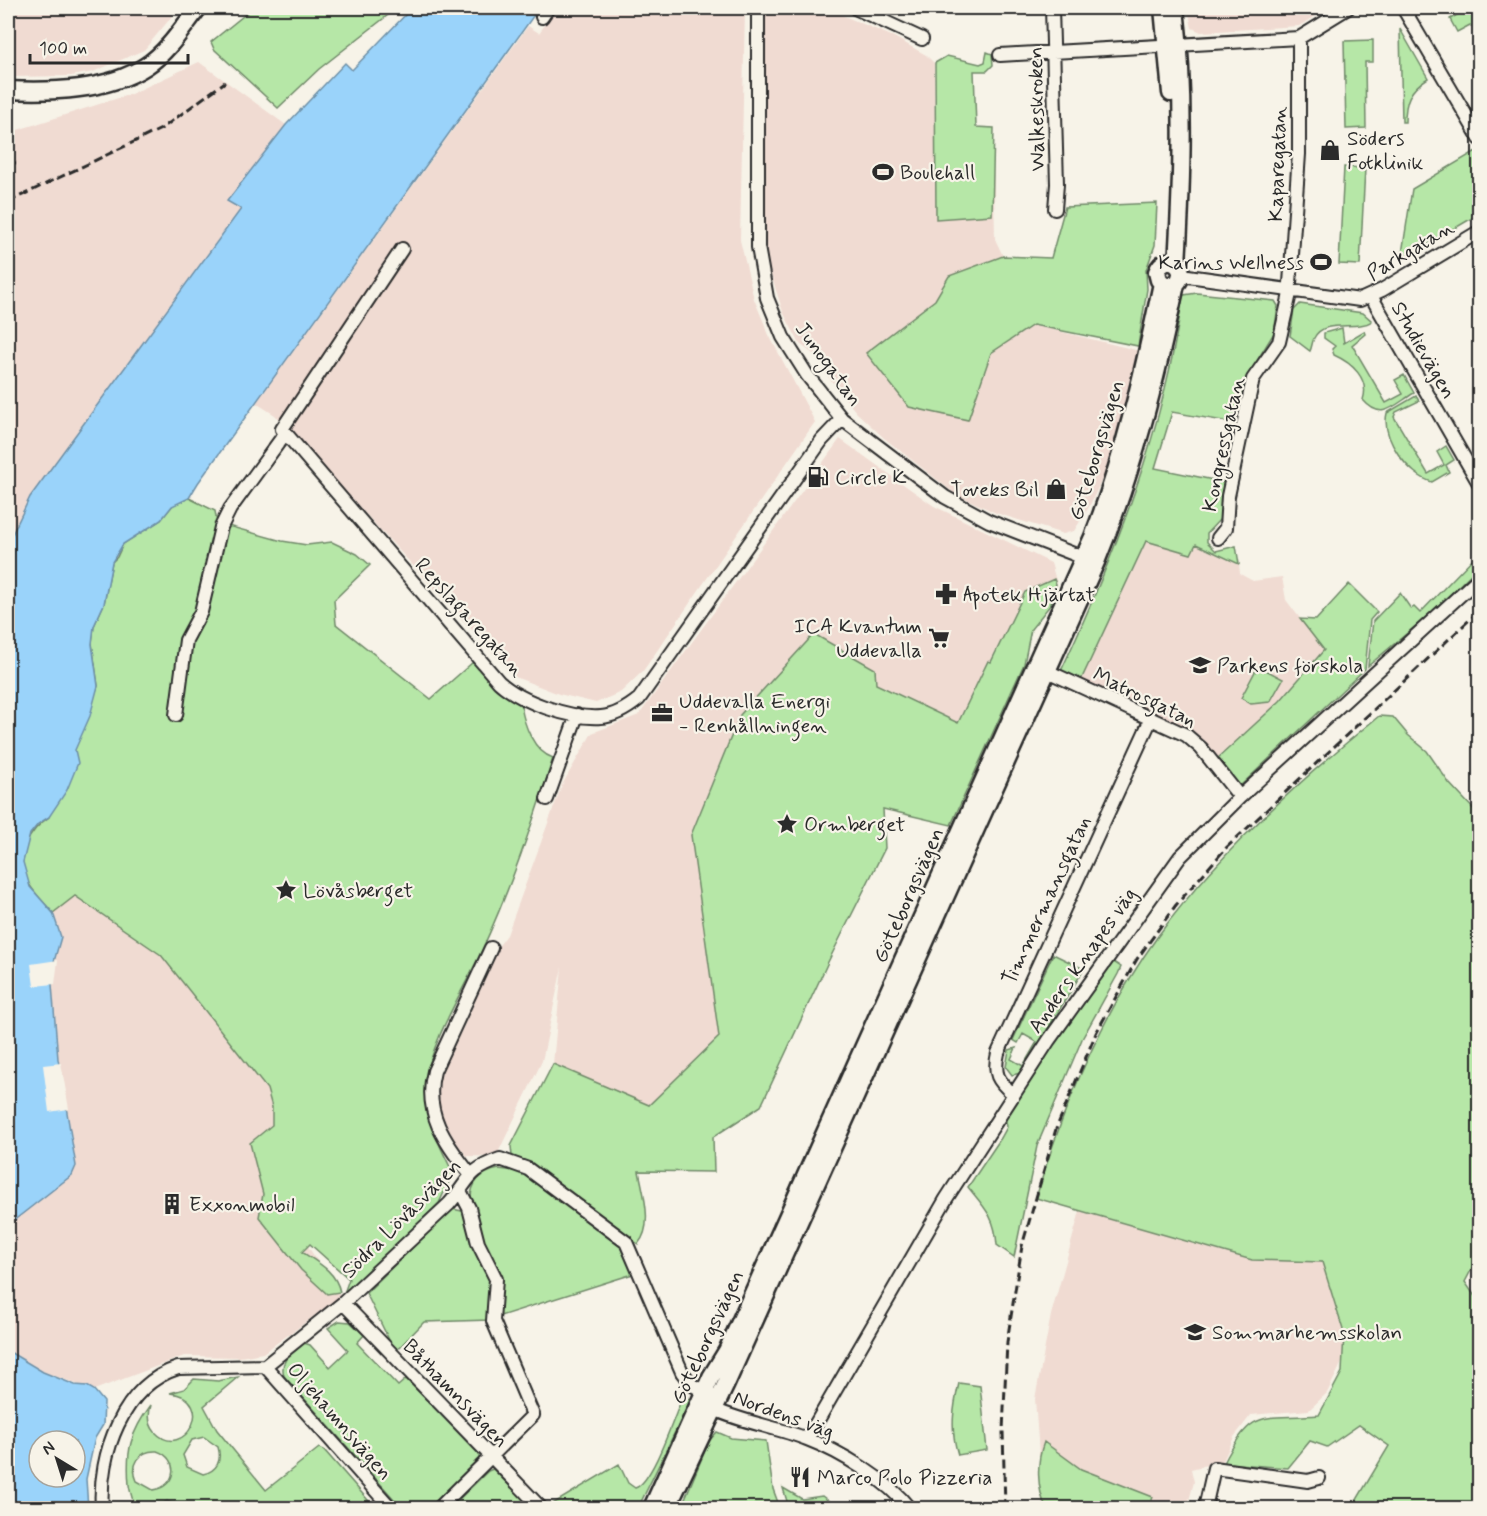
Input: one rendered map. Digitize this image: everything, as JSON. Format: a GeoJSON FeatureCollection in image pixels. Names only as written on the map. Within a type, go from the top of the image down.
{"type":"FeatureCollection","features":[{"type":"Feature","properties":{"kind":"main road"},"geometry":{"type":"LineString","coordinates":[[8,90],[42,91],[89,85],[132,73],[158,57],[198,8]]}},
{"type":"Feature","properties":{"kind":"main road","name":"Göteborgsvägen"},"geometry":{"type":"LineString","coordinates":[[1162,8],[1173,46]]}},
{"type":"Feature","properties":{"kind":"main road","name":"Göteborgsvägen"},"geometry":{"type":"LineString","coordinates":[[667,1509],[727,1351],[1127,483],[1142,433],[1172,274],[1182,163],[1173,46],[1175,8]]}},
{"type":"Feature","properties":{"kind":"main road","name":"Göteborgsvägen"},"geometry":{"type":"LineString","coordinates":[[652,1509],[709,1401],[1047,671],[1090,560]]}},
{"type":"Feature","properties":{"kind":"street","name":"Junogatan"},"geometry":{"type":"LineString","coordinates":[[758,8],[758,247],[764,285],[783,337],[818,389],[842,419],[936,490],[967,510],[1090,560]]}},
{"type":"Feature","properties":{"kind":"street"},"geometry":{"type":"LineString","coordinates":[[855,8],[922,39]]}},
{"type":"Feature","properties":{"kind":"street","name":"Walkeskroken"},"geometry":{"type":"LineString","coordinates":[[1052,8],[1055,209]]}},
{"type":"Feature","properties":{"kind":"street"},"geometry":{"type":"LineString","coordinates":[[1000,55],[1054,54],[1299,38],[1348,8]]}},
{"type":"Feature","properties":{"kind":"street"},"geometry":{"type":"LineString","coordinates":[[1403,8],[1479,139]]}},
{"type":"Feature","properties":{"kind":"street","name":"Kaparegatan"},"geometry":{"type":"LineString","coordinates":[[1290,292],[1299,154],[1299,38]]}},
{"type":"Feature","properties":{"kind":"street","name":"Parkgatan"},"geometry":{"type":"LineString","coordinates":[[1172,274],[1355,300],[1371,296],[1479,231]]}},
{"type":"Feature","properties":{"kind":"street"},"geometry":{"type":"LineString","coordinates":[[176,715],[186,640],[201,612],[221,527],[230,508],[284,435],[283,424],[402,249]]}},
{"type":"Feature","properties":{"kind":"street","name":"Kongressgatan"},"geometry":{"type":"LineString","coordinates":[[1218,538],[1226,528],[1228,496],[1253,380],[1279,342],[1290,292]]}},
{"type":"Feature","properties":{"kind":"street","name":"Studievägen"},"geometry":{"type":"LineString","coordinates":[[1371,296],[1479,485]]}},
{"type":"Feature","properties":{"kind":"street","name":"Repslagaregatan"},"geometry":{"type":"LineString","coordinates":[[284,435],[499,682],[526,700],[577,715],[599,717],[627,708],[643,695],[822,440],[842,419]]}},
{"type":"Feature","properties":{"kind":"street","name":"Anders Knapes väg"},"geometry":{"type":"LineString","coordinates":[[807,1439],[946,1199],[1013,1094],[1180,857],[1240,797],[1479,577]]}},
{"type":"Feature","properties":{"kind":"street","name":"Matrosgatan"},"geometry":{"type":"LineString","coordinates":[[1047,671],[1186,735],[1201,748],[1240,797]]}},
{"type":"Feature","properties":{"kind":"street"},"geometry":{"type":"LineString","coordinates":[[547,799],[577,715]]}},
{"type":"Feature","properties":{"kind":"street","name":"Timmermansgatan"},"geometry":{"type":"LineString","coordinates":[[1013,1094],[1001,1084],[996,1074],[998,1053],[1151,719]]}},
{"type":"Feature","properties":{"kind":"street"},"geometry":{"type":"LineString","coordinates":[[470,1174],[444,1138],[434,1117],[430,1093],[434,1071],[491,948]]}},
{"type":"Feature","properties":{"kind":"street","name":"Södra Lövåsvägen"},"geometry":{"type":"LineString","coordinates":[[265,1366],[343,1303],[460,1191],[470,1174],[500,1159],[528,1169],[626,1242],[682,1372],[709,1401]]}},
{"type":"Feature","properties":{"kind":"street"},"geometry":{"type":"LineString","coordinates":[[439,1509],[533,1415],[493,1321],[496,1279],[478,1243],[470,1208],[460,1191]]}},
{"type":"Feature","properties":{"kind":"street","name":"Båthamnsvägen"},"geometry":{"type":"LineString","coordinates":[[343,1303],[541,1508]]}},
{"type":"Feature","properties":{"kind":"street","name":"Oljehamnsvägen"},"geometry":{"type":"LineString","coordinates":[[102,1509],[103,1476],[111,1444],[132,1400],[147,1384],[161,1374],[178,1368],[265,1366],[391,1509]]}},
{"type":"Feature","properties":{"kind":"street","name":"Nordens väg"},"geometry":{"type":"LineString","coordinates":[[709,1401],[807,1439],[878,1479],[909,1509]]}},
{"type":"Feature","properties":{"kind":"street"},"geometry":{"type":"LineString","coordinates":[[1205,1509],[1214,1468],[1308,1481],[1319,1478]]}},
{"type":"Feature","properties":{"kind":"shaded area"},"geometry":{"type":"Polygon","coordinates":[[[8,8],[179,8],[144,50],[93,72],[71,76],[8,77],[8,8]]]}},
{"type":"Feature","properties":{"kind":"shaded area"},"geometry":{"type":"Polygon","coordinates":[[[557,8],[745,8],[740,240],[754,299],[769,335],[815,422],[643,671],[621,692],[596,703],[559,694],[515,677],[275,415],[256,403],[528,26],[539,33],[557,8]]]}},
{"type":"Feature","properties":{"kind":"shaded area"},"geometry":{"type":"Polygon","coordinates":[[[765,8],[825,8],[894,37],[926,55],[934,63],[935,134],[993,133],[995,239],[1003,256],[949,276],[935,300],[866,353],[967,420],[991,353],[1033,325],[1140,351],[1116,449],[1089,507],[1074,531],[1063,534],[996,513],[954,493],[884,438],[856,412],[826,374],[825,363],[800,344],[783,312],[768,265],[765,246],[763,11],[765,8]]]}},
{"type":"Feature","properties":{"kind":"shaded area"},"geometry":{"type":"Polygon","coordinates":[[[1188,8],[1329,8],[1299,26],[1201,32],[1192,28],[1188,8]]]}},
{"type":"Feature","properties":{"kind":"shaded area"},"geometry":{"type":"Polygon","coordinates":[[[199,62],[286,125],[228,201],[242,209],[30,497],[8,543],[8,133],[131,94],[199,62]]]}},
{"type":"Feature","properties":{"kind":"shaded area"},"geometry":{"type":"Polygon","coordinates":[[[840,439],[934,506],[1051,563],[1057,584],[1056,594],[1051,606],[1035,621],[1028,632],[980,753],[691,835],[719,1037],[649,1105],[553,1064],[562,967],[542,1061],[496,1157],[467,1156],[441,1124],[437,1105],[438,1082],[447,1057],[463,1028],[497,948],[507,935],[562,785],[592,733],[639,715],[840,439]]]}},
{"type":"Feature","properties":{"kind":"shaded area","name":"Parkens förskola"},"geometry":{"type":"Polygon","coordinates":[[[1146,541],[1190,554],[1195,544],[1239,564],[1240,574],[1253,581],[1282,577],[1286,600],[1324,650],[1280,701],[1217,759],[1190,733],[1175,723],[1081,680],[1146,541]]]}},
{"type":"Feature","properties":{"kind":"shaded area"},"geometry":{"type":"Polygon","coordinates":[[[74,896],[161,955],[267,1089],[272,1107],[272,1125],[307,1245],[341,1297],[263,1353],[240,1357],[184,1356],[94,1390],[43,1372],[8,1351],[8,1225],[72,1175],[58,1059],[51,972],[53,913],[74,896]]]}},
{"type":"Feature","properties":{"kind":"shaded area","name":"Sommarhemsskolan"},"geometry":{"type":"Polygon","coordinates":[[[1256,1141],[1323,1262],[1348,1350],[1327,1393],[1309,1410],[1251,1415],[1234,1437],[1223,1461],[1191,1469],[1194,1482],[1187,1508],[1043,1508],[1035,1399],[1051,1315],[1080,1211],[1252,1260],[1256,1141]]]}},
{"type":"Feature","properties":{"kind":"green space"},"geometry":{"type":"Polygon","coordinates":[[[253,8],[397,8],[319,69],[278,108],[214,49],[211,42],[253,8]]]}},
{"type":"Feature","properties":{"kind":"green space"},"geometry":{"type":"Polygon","coordinates":[[[1469,8],[1474,8],[1479,23],[1457,32],[1450,19],[1469,8]]]}},
{"type":"Feature","properties":{"kind":"green space"},"geometry":{"type":"Polygon","coordinates":[[[1400,29],[1428,78],[1416,87],[1409,97],[1405,122],[1402,122],[1400,29]]]}},
{"type":"Feature","properties":{"kind":"green space"},"geometry":{"type":"Polygon","coordinates":[[[1373,40],[1373,62],[1365,62],[1366,128],[1346,129],[1344,41],[1373,40]]]}},
{"type":"Feature","properties":{"kind":"green space"},"geometry":{"type":"Polygon","coordinates":[[[987,52],[992,54],[993,65],[987,71],[974,71],[976,127],[994,128],[992,215],[936,219],[935,63],[947,56],[980,64],[985,62],[987,52]]]}},
{"type":"Feature","properties":{"kind":"green space"},"geometry":{"type":"Polygon","coordinates":[[[1476,151],[1479,158],[1479,214],[1401,260],[1412,189],[1476,151]]]}},
{"type":"Feature","properties":{"kind":"green space"},"geometry":{"type":"Polygon","coordinates":[[[1344,167],[1365,168],[1360,265],[1339,264],[1344,167]]]}},
{"type":"Feature","properties":{"kind":"green space"},"geometry":{"type":"Polygon","coordinates":[[[1157,203],[1155,245],[1146,270],[1147,289],[1138,346],[1033,325],[991,353],[968,420],[909,407],[866,353],[935,300],[949,276],[1003,256],[1051,258],[1065,207],[1157,203]]]}},
{"type":"Feature","properties":{"kind":"green space"},"geometry":{"type":"Polygon","coordinates":[[[1197,293],[1275,301],[1278,306],[1274,333],[1245,380],[1235,423],[1172,412],[1155,468],[1223,482],[1226,487],[1221,518],[1207,533],[1207,542],[1216,551],[1236,546],[1239,564],[1196,544],[1191,554],[1146,541],[1081,680],[1061,671],[1101,581],[1135,490],[1163,396],[1182,300],[1184,295],[1197,293]]]}},
{"type":"Feature","properties":{"kind":"green space"},"geometry":{"type":"Polygon","coordinates":[[[1300,304],[1363,313],[1372,321],[1365,324],[1325,328],[1314,338],[1310,351],[1290,336],[1294,310],[1300,304]]]}},
{"type":"Feature","properties":{"kind":"green space"},"geometry":{"type":"Polygon","coordinates":[[[1342,328],[1344,343],[1364,331],[1365,334],[1352,345],[1386,403],[1403,394],[1395,380],[1404,375],[1414,393],[1382,411],[1370,407],[1363,400],[1364,385],[1358,373],[1347,362],[1334,355],[1332,349],[1335,346],[1324,338],[1324,333],[1342,328]]]}},
{"type":"Feature","properties":{"kind":"green space"},"geometry":{"type":"Polygon","coordinates":[[[1416,396],[1419,401],[1396,412],[1394,417],[1428,474],[1444,465],[1437,452],[1446,446],[1454,460],[1446,465],[1449,472],[1432,482],[1414,472],[1398,454],[1392,444],[1386,423],[1387,413],[1416,396]]]}},
{"type":"Feature","properties":{"kind":"green space"},"geometry":{"type":"Polygon","coordinates":[[[189,498],[215,511],[217,523],[282,541],[307,545],[332,542],[357,554],[370,565],[334,600],[336,624],[431,699],[473,662],[497,690],[521,705],[524,721],[535,743],[546,755],[553,758],[502,905],[441,1033],[429,1067],[425,1095],[429,1118],[453,1173],[439,1203],[342,1299],[349,1279],[310,1244],[302,1252],[331,1273],[338,1285],[340,1292],[327,1294],[301,1270],[259,1217],[263,1194],[250,1143],[272,1125],[272,1107],[267,1089],[161,955],[75,896],[53,913],[31,888],[23,870],[26,844],[30,836],[49,817],[98,686],[92,643],[94,626],[104,604],[112,562],[123,544],[161,520],[173,505],[189,498]]]}},
{"type":"Feature","properties":{"kind":"green space"},"geometry":{"type":"Polygon","coordinates":[[[1479,552],[1479,566],[1431,613],[1368,666],[1373,621],[1400,593],[1411,609],[1414,607],[1420,613],[1479,552]]]}},
{"type":"Feature","properties":{"kind":"green space"},"geometry":{"type":"Polygon","coordinates":[[[1054,579],[1056,584],[1051,604],[1031,629],[1024,664],[951,825],[883,809],[885,848],[828,962],[761,1106],[713,1137],[714,1172],[639,1171],[645,1199],[646,1219],[643,1237],[638,1244],[531,1164],[512,1156],[511,1146],[553,1064],[649,1105],[719,1037],[691,835],[740,715],[814,634],[875,669],[876,684],[958,723],[1025,592],[1054,579]]]}},
{"type":"Feature","properties":{"kind":"green space"},"geometry":{"type":"Polygon","coordinates":[[[1349,584],[1377,612],[1370,620],[1365,669],[1239,787],[1217,759],[1280,701],[1324,650],[1300,619],[1316,620],[1349,584]]]}},
{"type":"Feature","properties":{"kind":"green space"},"geometry":{"type":"Polygon","coordinates":[[[1258,666],[1283,679],[1270,702],[1251,704],[1241,698],[1258,666]]]}},
{"type":"Feature","properties":{"kind":"green space"},"geometry":{"type":"Polygon","coordinates":[[[1379,716],[1393,717],[1408,735],[1427,751],[1449,783],[1479,815],[1480,1253],[1465,1282],[1479,1302],[1479,1508],[1352,1508],[1389,1446],[1359,1425],[1327,1447],[1310,1441],[1288,1468],[1224,1463],[1243,1432],[1252,1424],[1272,1417],[1319,1415],[1342,1372],[1344,1333],[1322,1262],[1252,1260],[1036,1198],[1059,1130],[1086,1062],[1119,997],[1158,936],[1206,876],[1261,819],[1379,716]]]}},
{"type":"Feature","properties":{"kind":"green space"},"geometry":{"type":"Polygon","coordinates":[[[1053,954],[1084,969],[1021,1073],[1012,1075],[1006,1067],[1009,1050],[1016,1048],[1011,1059],[1023,1066],[1037,1042],[1023,1034],[1018,1043],[1013,1040],[1053,954]]]}},
{"type":"Feature","properties":{"kind":"green space"},"geometry":{"type":"Polygon","coordinates":[[[1112,961],[1121,967],[1082,1039],[1037,1146],[1014,1257],[997,1245],[991,1220],[968,1187],[1007,1127],[1005,1116],[1017,1096],[1112,961]]]}},
{"type":"Feature","properties":{"kind":"green space"},"geometry":{"type":"Polygon","coordinates":[[[499,1169],[524,1172],[622,1245],[636,1273],[497,1317],[501,1280],[478,1231],[471,1204],[471,1193],[476,1182],[485,1174],[499,1169]]]}},
{"type":"Feature","properties":{"kind":"green space"},"geometry":{"type":"Polygon","coordinates":[[[452,1209],[467,1212],[493,1278],[490,1320],[424,1322],[395,1352],[366,1293],[452,1209]]]}},
{"type":"Feature","properties":{"kind":"green space"},"geometry":{"type":"Polygon","coordinates":[[[339,1321],[350,1322],[364,1335],[357,1343],[398,1386],[406,1379],[479,1452],[479,1463],[432,1508],[402,1508],[284,1376],[285,1361],[304,1343],[310,1345],[330,1367],[348,1350],[328,1328],[339,1321]]]}},
{"type":"Feature","properties":{"kind":"green space"},"geometry":{"type":"Polygon","coordinates":[[[238,1377],[204,1406],[217,1430],[266,1490],[319,1448],[324,1450],[375,1508],[181,1508],[167,1501],[154,1508],[134,1508],[129,1485],[129,1452],[134,1434],[144,1415],[151,1405],[149,1419],[155,1432],[166,1439],[176,1440],[185,1435],[192,1426],[194,1416],[192,1406],[185,1397],[170,1393],[184,1389],[194,1379],[218,1381],[238,1377]],[[204,1437],[192,1440],[183,1455],[187,1467],[203,1474],[215,1468],[219,1461],[218,1447],[204,1437]],[[157,1451],[141,1456],[135,1469],[137,1481],[153,1490],[167,1484],[173,1472],[169,1460],[157,1451]]]}},
{"type":"Feature","properties":{"kind":"green space"},"geometry":{"type":"Polygon","coordinates":[[[959,1383],[980,1386],[987,1450],[958,1455],[953,1419],[959,1383]]]}},
{"type":"Feature","properties":{"kind":"green space"},"geometry":{"type":"Polygon","coordinates":[[[685,1391],[690,1401],[638,1508],[546,1508],[619,1464],[628,1483],[635,1488],[642,1483],[656,1460],[685,1391]]]}},
{"type":"Feature","properties":{"kind":"green space"},"geometry":{"type":"Polygon","coordinates":[[[717,1432],[731,1438],[766,1441],[773,1489],[780,1508],[681,1508],[709,1441],[717,1432]]]}},
{"type":"Feature","properties":{"kind":"green space"},"geometry":{"type":"Polygon","coordinates":[[[1044,1442],[1081,1469],[1153,1497],[1149,1508],[1046,1508],[1039,1475],[1044,1442]]]}},
{"type":"Feature","properties":{"kind":"green space"},"geometry":{"type":"Polygon","coordinates":[[[493,1469],[534,1508],[450,1508],[488,1471],[493,1469]]]}},
{"type":"Feature","properties":{"kind":"green space"},"geometry":{"type":"Polygon","coordinates":[[[783,1488],[802,1499],[822,1496],[838,1508],[789,1508],[783,1488]]]}},
{"type":"Feature","properties":{"kind":"water"},"geometry":{"type":"Polygon","coordinates":[[[412,8],[539,8],[189,498],[172,506],[161,520],[123,544],[112,562],[104,604],[94,626],[92,644],[98,686],[90,716],[75,750],[78,763],[67,790],[49,817],[38,824],[30,834],[23,862],[30,887],[53,913],[61,937],[51,972],[58,1059],[76,1166],[72,1175],[8,1225],[8,543],[30,497],[241,209],[227,201],[286,125],[345,63],[352,70],[412,8]]]}},
{"type":"Feature","properties":{"kind":"water"},"geometry":{"type":"Polygon","coordinates":[[[8,1351],[43,1372],[75,1385],[87,1386],[94,1390],[104,1402],[103,1425],[95,1438],[87,1474],[87,1429],[27,1429],[27,1489],[87,1489],[88,1508],[8,1508],[8,1351]]]}},
{"type":"Feature","properties":{"kind":"pier"},"geometry":{"type":"Polygon","coordinates":[[[58,960],[55,984],[34,986],[31,964],[58,960]]]}},
{"type":"Feature","properties":{"kind":"pier"},"geometry":{"type":"Polygon","coordinates":[[[61,1063],[69,1109],[49,1112],[43,1065],[61,1063]]]}},
{"type":"Feature","properties":{"kind":"railway"},"geometry":{"type":"LineString","coordinates":[[8,202],[161,129],[225,82]]}},
{"type":"Feature","properties":{"kind":"railway"},"geometry":{"type":"LineString","coordinates":[[8,162],[16,163]]}},
{"type":"Feature","properties":{"kind":"railway"},"geometry":{"type":"LineString","coordinates":[[1005,1508],[1003,1431],[1007,1342],[1022,1246],[1056,1129],[1096,1033],[1137,959],[1176,905],[1226,848],[1480,610]]}},
{"type":"Feature","properties":{"kind":"place","name":"Söders Fotklinik"},"geometry":{"type":"Point","coordinates":[1330,150]}},
{"type":"Feature","properties":{"kind":"place","name":"Boulehall"},"geometry":{"type":"Point","coordinates":[883,172]}},
{"type":"Feature","properties":{"kind":"place","name":"Karins Wellness"},"geometry":{"type":"Point","coordinates":[1321,262]}},
{"type":"Feature","properties":{"kind":"place","name":"Circle K"},"geometry":{"type":"Point","coordinates":[818,477]}},
{"type":"Feature","properties":{"kind":"place","name":"Toveks Bil"},"geometry":{"type":"Point","coordinates":[1056,489]}},
{"type":"Feature","properties":{"kind":"place","name":"Apotek Hjärtat"},"geometry":{"type":"Point","coordinates":[946,594]}},
{"type":"Feature","properties":{"kind":"place","name":"ICA Kvantum Uddevalla"},"geometry":{"type":"Point","coordinates":[939,638]}},
{"type":"Feature","properties":{"kind":"place","name":"Parkens förskola"},"geometry":{"type":"Point","coordinates":[1200,665]}},
{"type":"Feature","properties":{"kind":"place","name":"Uddevalla Energi - Renhållningen"},"geometry":{"type":"Point","coordinates":[662,713]}},
{"type":"Feature","properties":{"kind":"place","name":"Ormberget"},"geometry":{"type":"Point","coordinates":[787,824]}},
{"type":"Feature","properties":{"kind":"place","name":"Lövåsberget"},"geometry":{"type":"Point","coordinates":[286,890]}},
{"type":"Feature","properties":{"kind":"place","name":"Exxonmobil"},"geometry":{"type":"Point","coordinates":[172,1204]}},
{"type":"Feature","properties":{"kind":"place","name":"Sommarhemsskolan"},"geometry":{"type":"Point","coordinates":[1195,1332]}},
{"type":"Feature","properties":{"kind":"place","name":"Marco Polo Pizzeria"},"geometry":{"type":"Point","coordinates":[800,1477]}}]}
